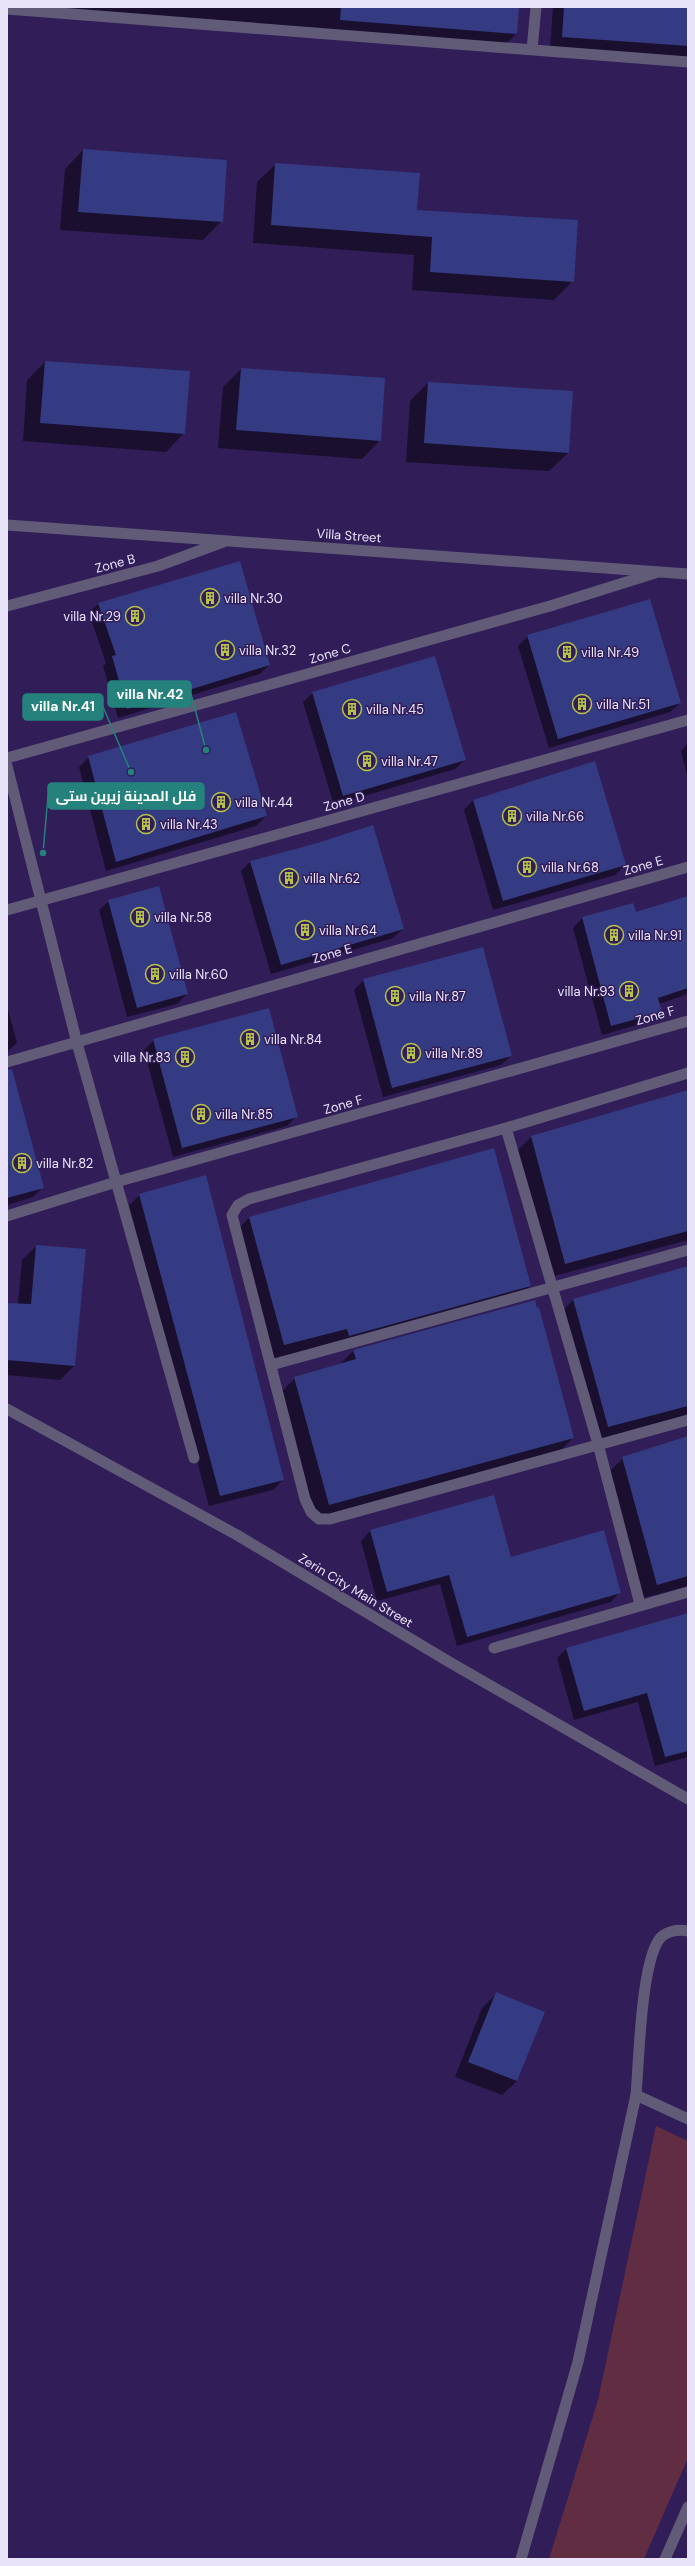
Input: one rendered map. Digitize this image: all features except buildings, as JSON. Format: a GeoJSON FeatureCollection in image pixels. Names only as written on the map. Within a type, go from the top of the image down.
{"type":"FeatureCollection","features":[{"type":"Feature","properties":{"kind":"street"},"geometry":{"type":"LineString","coordinates":[[532,50],[536,7]]}},
{"type":"Feature","properties":{"kind":"street"},"geometry":{"type":"LineString","coordinates":[[7,9],[47,9],[688,62]]}},
{"type":"Feature","properties":{"kind":"street","name":"Villa Street"},"geometry":{"type":"LineString","coordinates":[[7,525],[688,574]]}},
{"type":"Feature","properties":{"kind":"street","name":"Zone B"},"geometry":{"type":"LineString","coordinates":[[7,606],[158,566],[227,540]]}},
{"type":"Feature","properties":{"kind":"street","name":"Zone C"},"geometry":{"type":"LineString","coordinates":[[7,758],[542,608],[659,572]]}},
{"type":"Feature","properties":{"kind":"street","name":"Zone D"},"geometry":{"type":"LineString","coordinates":[[7,910],[688,720]]}},
{"type":"Feature","properties":{"kind":"street"},"geometry":{"type":"LineString","coordinates":[[7,766],[77,1043],[194,1458]]}},
{"type":"Feature","properties":{"kind":"street","name":"Zone E"},"geometry":{"type":"LineString","coordinates":[[7,1062],[688,867]]}},
{"type":"Feature","properties":{"kind":"street","name":"Zone F"},"geometry":{"type":"LineString","coordinates":[[7,1216],[116,1182],[688,1021]]}},
{"type":"Feature","properties":{"kind":"street"},"geometry":{"type":"LineString","coordinates":[[688,1074],[506,1128],[249,1199],[234,1208],[232,1222],[271,1365],[305,1499],[311,1512],[320,1519],[330,1519],[688,1420]]}},
{"type":"Feature","properties":{"kind":"street"},"geometry":{"type":"LineString","coordinates":[[506,1128],[598,1444],[640,1604]]}},
{"type":"Feature","properties":{"kind":"street"},"geometry":{"type":"LineString","coordinates":[[271,1365],[688,1250]]}},
{"type":"Feature","properties":{"kind":"street","name":"Zerin City Main Street"},"geometry":{"type":"LineString","coordinates":[[7,1409],[237,1536],[451,1663],[688,1799]]}},
{"type":"Feature","properties":{"kind":"street"},"geometry":{"type":"LineString","coordinates":[[494,1648],[640,1604],[688,1592]]}},
{"type":"Feature","properties":{"kind":"street"},"geometry":{"type":"LineString","coordinates":[[521,2559],[578,2362],[636,2094],[647,1976],[652,1954],[658,1940],[668,1932],[688,1931]]}},
{"type":"Feature","properties":{"kind":"street"},"geometry":{"type":"LineString","coordinates":[[636,2094],[688,2119]]}},
{"type":"Feature","properties":{"kind":"street"},"geometry":{"type":"LineString","coordinates":[[665,2559],[688,2507]]}},
{"type":"Feature","properties":{"kind":"shaded area"},"geometry":{"type":"Polygon","coordinates":[[[656,2126],[688,2141],[688,2458],[644,2559],[549,2559],[598,2400],[656,2126]]]}},
{"type":"Feature","properties":{"kind":"place","name":"villa Nr.30"},"geometry":{"type":"Point","coordinates":[210,598]}},
{"type":"Feature","properties":{"kind":"place","name":"villa Nr.29"},"geometry":{"type":"Point","coordinates":[135,616]}},
{"type":"Feature","properties":{"kind":"place","name":"villa Nr.32"},"geometry":{"type":"Point","coordinates":[225,650]}},
{"type":"Feature","properties":{"kind":"place","name":"villa Nr.49"},"geometry":{"type":"Point","coordinates":[567,652]}},
{"type":"Feature","properties":{"kind":"place","name":"villa Nr.51"},"geometry":{"type":"Point","coordinates":[582,704]}},
{"type":"Feature","properties":{"kind":"place","name":"villa Nr.45"},"geometry":{"type":"Point","coordinates":[352,709]}},
{"type":"Feature","properties":{"kind":"place","name":"villa Nr.42"},"geometry":{"type":"Point","coordinates":[206,750]}},
{"type":"Feature","properties":{"kind":"place","name":"villa Nr.47"},"geometry":{"type":"Point","coordinates":[367,761]}},
{"type":"Feature","properties":{"kind":"place","name":"villa Nr.41"},"geometry":{"type":"Point","coordinates":[131,772]}},
{"type":"Feature","properties":{"kind":"place","name":"villa Nr.44"},"geometry":{"type":"Point","coordinates":[221,802]}},
{"type":"Feature","properties":{"kind":"place","name":"villa Nr.66"},"geometry":{"type":"Point","coordinates":[512,816]}},
{"type":"Feature","properties":{"kind":"place","name":"villa Nr.43"},"geometry":{"type":"Point","coordinates":[146,824]}},
{"type":"Feature","properties":{"kind":"place","name":"فلل المدينة زیرین ستی"},"geometry":{"type":"Point","coordinates":[43,853]}},
{"type":"Feature","properties":{"kind":"place","name":"villa Nr.68"},"geometry":{"type":"Point","coordinates":[527,867]}},
{"type":"Feature","properties":{"kind":"place","name":"villa Nr.62"},"geometry":{"type":"Point","coordinates":[289,878]}},
{"type":"Feature","properties":{"kind":"place","name":"villa Nr.58"},"geometry":{"type":"Point","coordinates":[140,917]}},
{"type":"Feature","properties":{"kind":"place","name":"villa Nr.64"},"geometry":{"type":"Point","coordinates":[305,930]}},
{"type":"Feature","properties":{"kind":"place","name":"villa Nr.91"},"geometry":{"type":"Point","coordinates":[614,935]}},
{"type":"Feature","properties":{"kind":"place","name":"villa Nr.60"},"geometry":{"type":"Point","coordinates":[155,974]}},
{"type":"Feature","properties":{"kind":"place","name":"villa Nr.93"},"geometry":{"type":"Point","coordinates":[629,991]}},
{"type":"Feature","properties":{"kind":"place","name":"villa Nr.87"},"geometry":{"type":"Point","coordinates":[395,996]}},
{"type":"Feature","properties":{"kind":"place","name":"villa Nr.84"},"geometry":{"type":"Point","coordinates":[250,1039]}},
{"type":"Feature","properties":{"kind":"place","name":"villa Nr.89"},"geometry":{"type":"Point","coordinates":[411,1053]}},
{"type":"Feature","properties":{"kind":"place","name":"villa Nr.83"},"geometry":{"type":"Point","coordinates":[185,1057]}},
{"type":"Feature","properties":{"kind":"place","name":"villa Nr.85"},"geometry":{"type":"Point","coordinates":[201,1114]}},
{"type":"Feature","properties":{"kind":"place","name":"villa Nr.82"},"geometry":{"type":"Point","coordinates":[22,1163]}}]}
